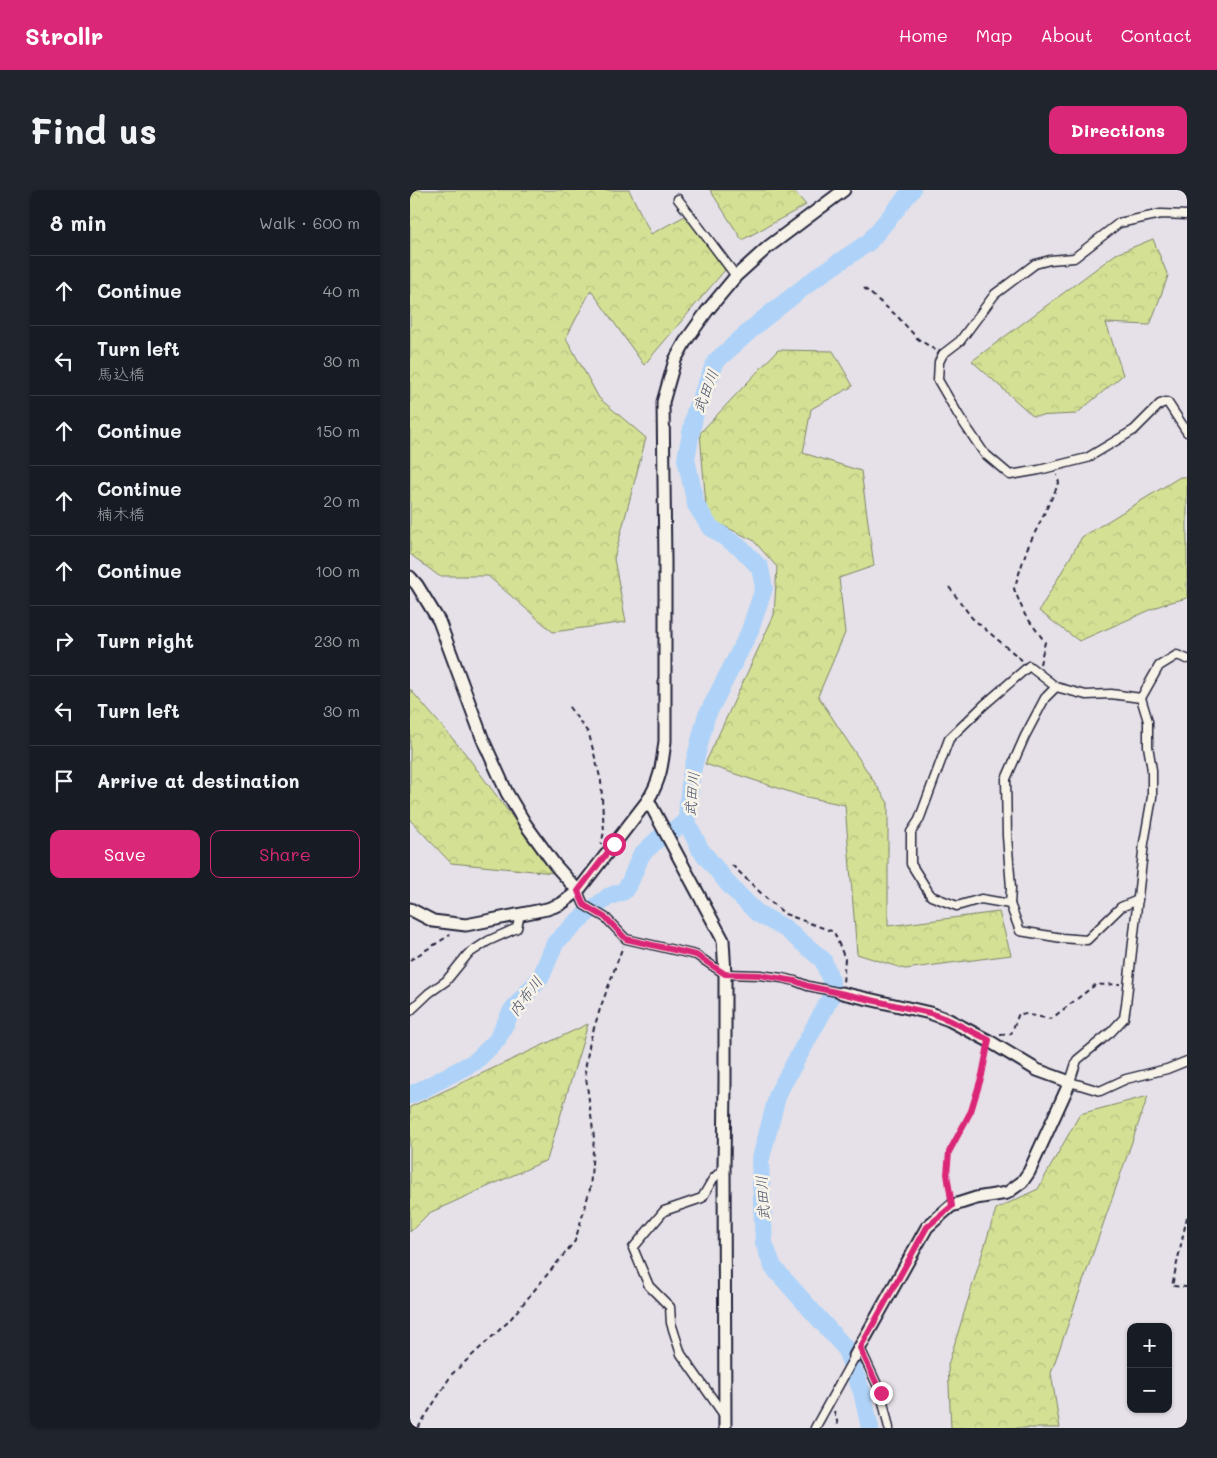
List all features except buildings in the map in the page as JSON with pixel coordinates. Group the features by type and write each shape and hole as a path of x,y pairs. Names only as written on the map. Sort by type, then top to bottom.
{"street":[{"path":"410,909 433,921 466,925 547,909 561,904 578,891 651,805 655,788 660,778 665,741 663,402 675,360 707,311 736,276 768,247 844,190"},
{"path":"678,199 736,276"},
{"path":"1187,215 1160,214 1119,223 1074,258 1050,260 1035,264 995,294 960,341 943,354 939,362 938,380 984,453 1010,475 1087,458 1134,430 1160,404 1166,402 1187,432"},
{"path":"410,577 417,585 439,622 482,740 507,793 526,825 555,865 578,891 584,905 606,918 626,939 696,955 725,974 760,975 795,981 808,986 930,1013 949,1020 989,1040 1037,1070 1100,1091 1126,1079 1167,1069 1187,1061"},
{"path":"815,1428 927,1227 952,1206 976,1198 1007,1193 1022,1182 1029,1172 1070,1082 1077,1060 1111,1032 1124,1018 1130,983 1144,843 1152,797 1148,721 1141,698 1159,666 1177,655 1187,659"},
{"path":"1010,904 981,899 957,906 931,896 911,864 911,832 919,820 949,739 984,704 1029,666 1056,688 1086,695 1111,694 1141,698"},
{"path":"1056,688 1045,698 1025,736 1006,779 1007,836 1011,888 1010,904 1020,931 1087,940 1121,907 1138,900"},
{"path":"651,805 723,940 726,1083 724,1168 725,1428"},
{"path":"410,1011 446,980 468,954 488,941 516,928 520,914"},
{"path":"724,1168 713,1179 702,1198 664,1211 633,1248 649,1286 670,1307 671,1324 681,1354 724,1415"},
{"path":"858,1352 881,1393 889,1428"}],"path":[{"path":"864,288 897,316 918,339 943,354"},
{"path":"1037,673 1045,642 1025,614 1014,589 1027,549 1059,483 1055,466"},
{"path":"949,587 972,618 1029,666"},
{"path":"569,707 589,734 601,781 604,832 599,848"},
{"path":"732,865 785,914 834,932 845,958 842,993"},
{"path":"410,960 450,935"},
{"path":"418,1428 452,1374 508,1322 575,1242 590,1189 594,1138 585,1070 592,1033 626,939"},
{"path":"952,1206 947,1174 949,1152 971,1111 991,1035 1011,1034 1019,1013 1051,1018 1095,985 1130,983"},
{"path":"1187,1217 1172,1286 1187,1287"},
{"path":"831,1399 839,1428"}],"green space":[{"path":"410,190 629,190 651,234 687,215 725,270 644,365 591,290 566,338 599,398 646,438 614,559 626,622 553,632 488,576 439,576 410,554"},
{"path":"710,190 793,190 806,205 742,240"},
{"path":"1153,239 1168,276 1150,325 1106,323 1123,375 1076,414 1033,416 972,361 1116,254"},
{"path":"778,350 833,351 853,386 811,409 803,453 861,471 874,566 839,578 845,633 818,696 888,803 888,926 999,912 1011,955 905,969 857,954 845,805 802,796 705,764 774,615 777,567 753,540 707,518 700,433"},
{"path":"1180,477 1187,477 1187,598 1164,604 1079,641 1039,611 1082,537"},
{"path":"410,689 464,752 554,873 451,863 410,820"},
{"path":"588,1024 547,1160 429,1213 410,1232 410,1107"},
{"path":"1148,1096 1051,1373 1060,1428 951,1428 948,1365 996,1209 1038,1189 1080,1114"}],"waterway":[{"name":"武田川","path":"870,1428 862,1392 845,1348 773,1267 764,1243 760,1162 778,1093 831,997 831,981 823,960 786,929 757,913 730,886 700,849 687,822 691,776 706,717 749,633 764,588 760,568 742,549 710,527 696,505 686,459 695,412 716,361 762,320 817,277 869,242 912,190"},
{"name":"内布川","path":"410,1095 476,1061 497,1040 512,1010 541,977 555,943 580,919 608,897 624,891 630,882 641,855 658,839 687,822"}],"route":[{"path":"614,844 578,891 584,905 606,918 626,939 696,955 725,974 760,975 795,981 808,986 930,1013 949,1020 989,1040 982,1075 971,1111 949,1152 947,1174 952,1206 927,1227 860,1348 881,1393"}]}
